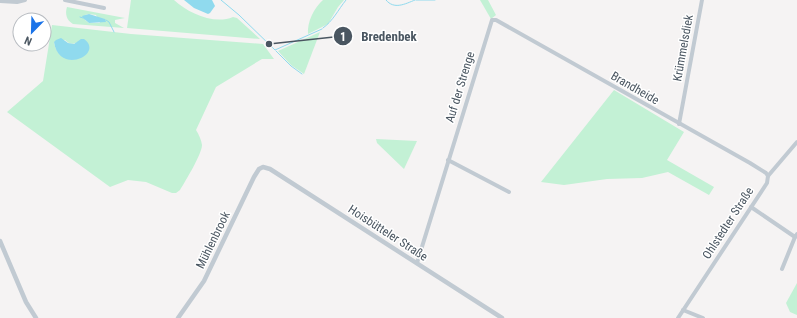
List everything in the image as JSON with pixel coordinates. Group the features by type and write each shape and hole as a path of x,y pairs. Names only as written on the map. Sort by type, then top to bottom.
{"street":[{"path":"0,0 17,2 25,0"},
{"path":"65,0 104,8"},
{"name":"Krümmelsdiek","path":"679,124 702,0"},
{"name":"Brandheide","path":"492,20 496,20 750,163 766,173 768,176"},
{"name":"Auf der Strenge","path":"416,263 492,20"},
{"name":"Ohlstedter Straße","path":"678,318 767,182 768,176 797,142"},
{"path":"448,160 509,192"},
{"name":"Hoisbütteler Straße","path":"261,168 265,167 270,169 502,318"},
{"name":"Mühlenbrook","path":"178,318 204,281 254,176 261,168"},
{"path":"751,207 796,236 782,269"},
{"path":"0,241 26,302 36,318"},
{"path":"683,310 703,318"}],"green space":[{"path":"131,0 174,0 186,9 210,19 218,20 233,17 237,18 260,39 127,28"},
{"path":"323,0 344,0 328,24 308,34 312,16"},
{"path":"480,0 488,0 496,15 491,19"},
{"path":"67,7 125,18 115,20 115,23 124,28 73,24 67,18","holes":["85,15 96,15 100,23 89,23 85,20"]},
{"path":"52,25 131,34 263,44 274,59 262,59 216,87 196,130 202,145 199,155 180,190 176,193 172,193 146,182 128,180 110,187 7,112 43,81 48,52 52,52","holes":["65,40 72,44 78,42 73,60 60,55 56,50 54,42"]},
{"path":"320,32 304,74 291,65 278,51"},
{"path":"614,90 684,132 667,160 714,187 709,195 668,172 642,178 607,179 564,185 541,182"},
{"path":"376,139 417,141 404,169 377,143"},
{"path":"797,283 797,315 790,312 786,303"}],"water":[{"path":"184,0 212,0 215,6 208,14 194,8"},
{"path":"89,14 105,19 106,22 89,23 82,16"},
{"path":"61,38 68,43 74,44 81,39 84,39 89,45 89,51 85,56 79,59 71,60 64,58 58,52 54,42"}],"waterway":[{"path":"221,0 239,15 275,50 322,29"},
{"path":"323,28 333,19 346,0"},
{"path":"386,0 392,5 400,5 415,0"},
{"path":"416,0 435,0"},
{"path":"106,20 109,22 114,32"},
{"path":"276,51 291,66 302,74"}],"place":[{"name":"Bredenbek","path":"269,44"}]}
